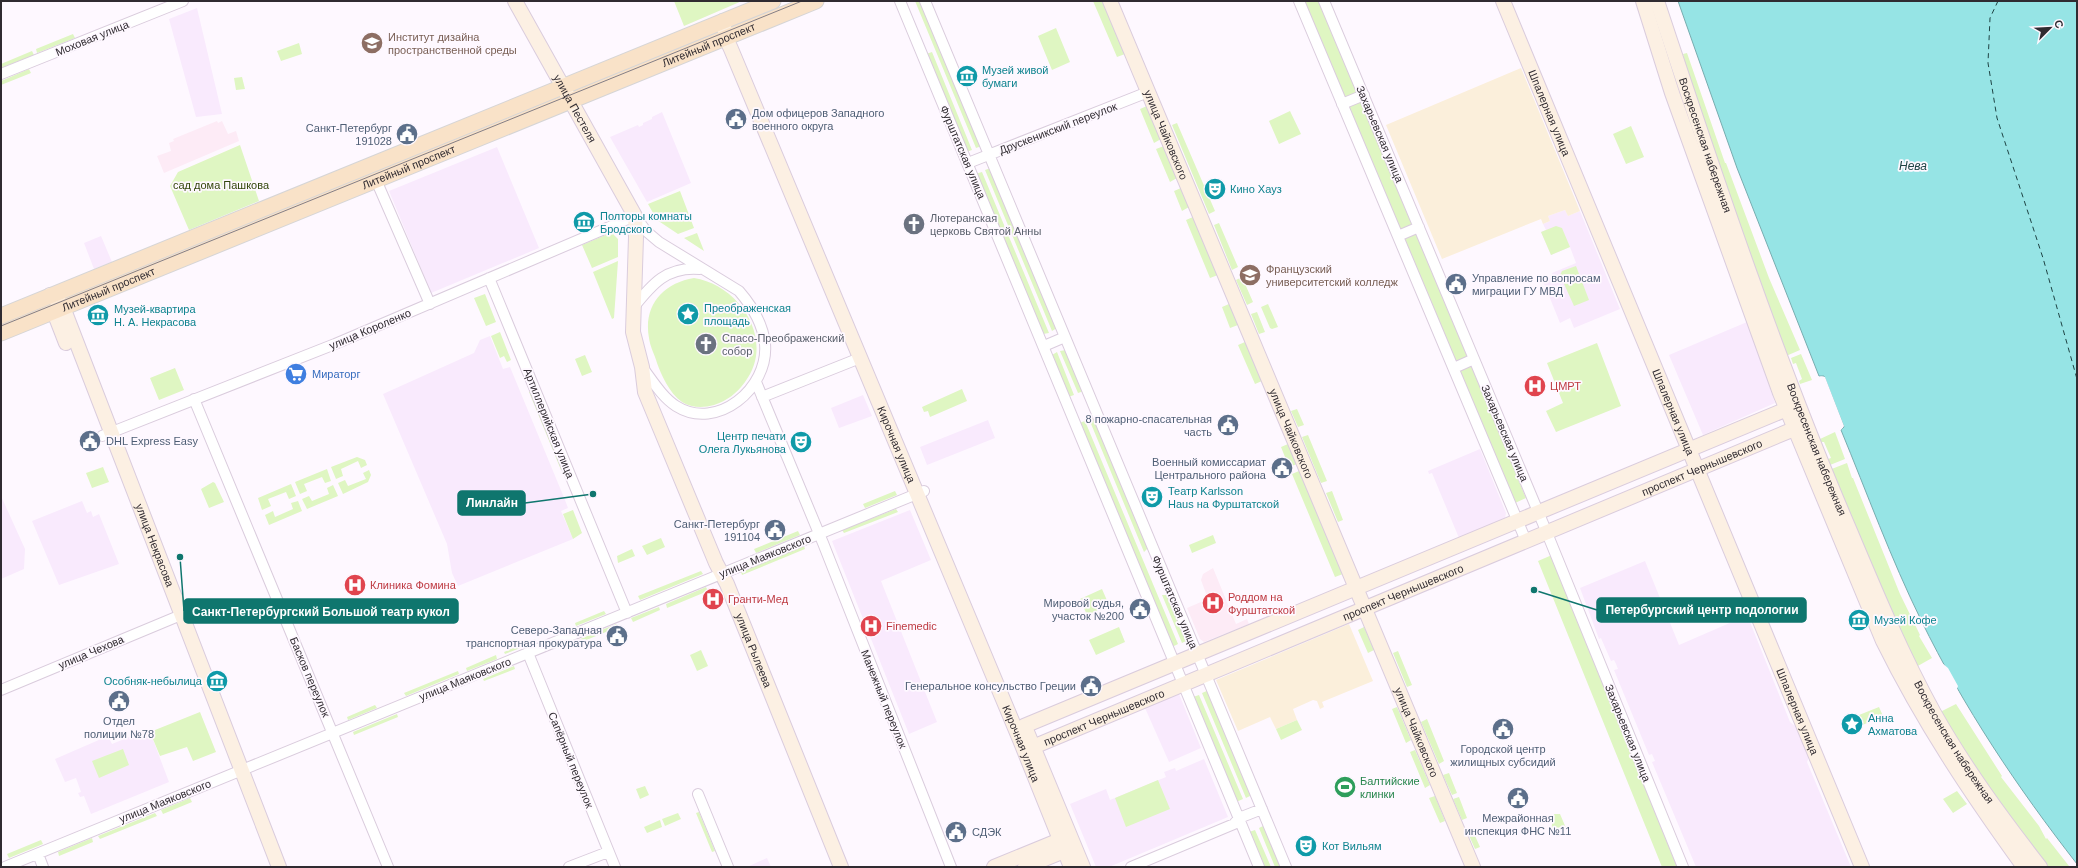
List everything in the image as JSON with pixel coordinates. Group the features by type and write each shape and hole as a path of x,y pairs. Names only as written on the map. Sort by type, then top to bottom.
{"main road":[{"name":"Литейный проспект","path":"1,316 773,1"},
{"name":"Литейный проспект","path":"1,333 816,1"}],"street":[{"name":"Моховая улица","path":"1,74 183,1"},
{"name":"улица Пестеля","path":"515,1 635,216"},
{"name":"Фурштатская улица","path":"900,1 1259,867"},
{"name":"Фурштатская улица","path":"925,1 1286,867"},
{"name":"улица Чайковского","path":"1110,1 1473,867"},
{"name":"Захарьевская улица","path":"1299,1 1526,541"},
{"name":"Захарьевская улица","path":"1324,1 1547,533 1683,867"},
{"name":"Шпалерная улица","path":"1503,1 1693,448"},
{"name":"Шпалерная улица","path":"1513,1 1862,867"},
{"name":"Воскресенская набережная","path":"1643,1 1672,93 1794,429 1874,618 1902,678 1951,763 2024,867"},
{"name":"Воскресенская набережная","path":"1657,1 1693,112 1801,415 1895,636 1935,715 1987,796 2040,867"},
{"name":"Кирочная улица","path":"723,21 860,358 921,492 1033,747 1066,844 1071,867"},
{"name":"Кирочная улица","path":"729,37 921,492 1020,740 1066,844 1083,867"},
{"name":"Друскеникский переулок","path":"968,163 1148,92"},
{"path":"1342,104 1364,95"},
{"path":"376,180 430,304"},
{"path":"635,216 652,237 702,269 725,280 739,291 748,301 759,321 766,346 765,361 756,382 738,401 728,407 702,414 689,412 677,406 656,386 642,367 634,343 633,308 636,237 635,216"},
{"name":"улица Короленко","path":"106,435 430,304 635,216"},
{"path":"1398,236 1419,227"},
{"path":"633,308 649,288 669,273 688,268 702,269"},
{"name":"Артиллерийская улица","path":"489,278 627,613"},
{"name":"улица Некрасова","path":"50,295 60,303 58,310 236,772 270,867"},
{"path":"1044,346 1065,337"},
{"path":"756,382 762,397 860,358"},
{"path":"1454,368 1474,359"},
{"name":"улица Рылеева","path":"642,367 645,392 722,574 842,867"},
{"name":"Манежный переулок","path":"762,397 951,867"},
{"name":"Басков переулок","path":"194,399 388,867"},
{"name":"проспект Чернышевского","path":"1024,726 1787,409"},
{"path":"1794,429 1801,415"},
{"name":"проспект Чернышевского","path":"1020,740 1033,747 1794,429"},
{"name":"Шпалерная улица","path":"1701,468 1872,867"},
{"name":"улица Маяковского","path":"5,867 921,492"},
{"name":"улица Чехова","path":"1,690 176,617"},
{"name":"Сапёрный переулок","path":"528,653 614,867"},
{"path":"1020,740 1024,726"},
{"name":"улица Некрасова","path":"236,772 279,867"},
{"path":"698,794 728,867"},
{"path":"1131,867 1234,824 1239,818 1262,809"},
{"path":"994,867 1066,844"},
{"path":"1025,867 1066,844"},
{"path":"569,867 608,852"},
{"path":"38,854 43,867"}],"shaded area":[{"path":"197,8 222,114 196,117 169,19"},
{"path":"1521,68 1580,211 1568,216 1565,210 1548,216 1550,221 1543,224 1541,219 1442,259 1386,125"},
{"path":"662,112 691,183 647,202 610,137 638,125 639,127 643,125 643,123 652,119 652,117"},
{"path":"217,121 218,123 222,121 228,134 236,131 239,141 164,173 157,156 171,151 169,143 174,141 173,139"},
{"path":"497,147 539,248 431,293 389,191"},
{"path":"1565,210 1568,216 1580,211 1620,309 1574,328 1570,318 1560,323 1543,281 1553,277 1552,273 1576,263 1570,247 1551,255 1541,232 1546,230 1543,224 1550,221 1548,216"},
{"path":"101,236 112,262 94,269 84,243"},
{"path":"1747,322 1775,403 1703,435 1669,355"},
{"path":"490,336 503,369 510,367 565,500 568,508 561,511 573,539 458,586 452,573 447,544 383,394 474,353 480,340"},
{"path":"863,395 872,416 839,428 831,408"},
{"path":"988,420 995,438 927,465 920,447"},
{"path":"1480,449 1506,513 1505,518 1459,538 1432,473 1429,474 1428,471"},
{"path":"1,496 25,549 24,569 1,579"},
{"path":"82,501 87,513 91,511 93,517 99,514 119,564 59,585 32,521"},
{"path":"910,510 931,560 881,581 937,722 909,734 832,541"},
{"path":"1645,561 1679,645 1732,622 1728,614 1744,607 1790,722 1795,726 1809,757 1807,762 1851,867 1696,867 1652,762 1655,761 1652,754 1649,755 1614,670 1618,669 1616,664 1614,660 1611,661 1601,638 1599,639 1580,588"},
{"name":"Роддом на Фурштатской","path":"1213,568 1236,624 1247,619 1249,624 1204,642 1200,639 1187,608 1208,599 1201,580 1203,574"},
{"path":"1349,624 1373,681 1322,702 1324,707 1320,709 1317,701 1313,700 1293,709 1297,720 1276,729 1270,717 1238,731 1216,680"},
{"path":"1179,694 1201,748 1169,762 1145,708"},
{"path":"149,729 169,782 91,814 84,796 80,797 78,793 81,792 76,778 65,782 55,759 108,736 112,744"},
{"path":"1204,759 1228,817 1109,867 1096,867 1070,804 1106,789 1110,800 1166,777 1164,772 1175,768 1176,771"},
{"path":"767,858 771,867 747,867 758,862"}],"green space":[{"path":"674,1 742,1 684,26"},
{"path":"915,1 922,1 982,146 976,148"},
{"path":"1093,1 1102,1 1125,54 1117,57"},
{"path":"1303,1 1320,1 1526,498 1515,503"},
{"path":"1056,28 1070,62 1052,70 1038,36"},
{"path":"73,34 75,38 37,53 36,49"},
{"path":"299,43 302,54 281,61 277,51"},
{"path":"32,51 34,55 1,68 1,64"},
{"path":"932,52 972,150 966,152 926,54"},
{"path":"1687,53 1725,163 1769,278 1800,350 1786,356 1693,96 1683,54"},
{"path":"29,69 31,73 1,85 1,81"},
{"path":"242,77 245,89 236,90 234,78"},
{"path":"1147,106 1161,139 1154,143 1140,109"},
{"path":"1290,111 1301,134 1279,144 1269,121"},
{"path":"1177,123 1215,211 1209,214 1172,125"},
{"path":"1631,126 1644,157 1626,164 1613,134"},
{"name":"сад дома Пашкова","path":"240,145 259,201 189,230 170,186 178,172"},
{"path":"1164,146 1177,178 1170,182 1156,149"},
{"path":"991,168 1057,328 1052,331 985,170"},
{"path":"982,172 1049,333 1043,334 975,174"},
{"path":"1181,188 1189,207 1182,211 1174,191"},
{"path":"680,191 694,228 678,234 657,220 648,204"},
{"path":"1193,217 1218,275 1210,278 1186,220"},
{"path":"1219,223 1238,267 1232,270 1214,225"},
{"path":"1556,226 1562,228 1570,247 1551,255 1541,232"},
{"path":"697,233 704,251 684,238"},
{"path":"608,234 613,234 618,239 618,257 592,268 582,245"},
{"path":"618,261 614,318 612,319 593,272"},
{"path":"1576,266 1589,300 1574,306 1560,275 1562,271"},
{"path":"1242,277 1253,302 1247,305 1236,280"},
{"path":"694,278 711,283 726,291 739,303 748,317 755,333 757,349 754,366 742,386 727,399 706,407 686,404 673,394 661,372 651,348 649,338 649,316 652,306 658,298 673,285"},
{"path":"485,294 496,322 486,326 474,298"},
{"path":"1229,304 1238,325 1230,328 1222,307"},
{"path":"1268,304 1278,327 1272,329 1270,328 1261,307"},
{"path":"1257,312 1265,332 1259,334 1251,314"},
{"path":"500,332 511,360 507,362 504,356 500,358 491,336"},
{"path":"1245,342 1262,381 1255,384 1238,345"},
{"path":"1597,343 1621,406 1556,432 1546,411 1563,403 1547,363"},
{"path":"1066,350 1084,391 1078,393 1060,351"},
{"path":"1057,352 1074,395 1068,397 1052,355"},
{"path":"1801,354 1812,380 1800,384 1799,381 1802,379 1796,363 1793,364 1791,358"},
{"path":"585,355 592,372 582,376 575,359"},
{"path":"175,368 184,390 159,400 150,378"},
{"path":"962,389 967,401 930,417 928,411 924,412 922,407"},
{"path":"531,391 563,469 561,470 529,392"},
{"path":"1297,409 1304,425 1298,427 1291,411"},
{"path":"1095,417 1149,547 1144,552 1089,419"},
{"path":"1085,421 1178,644 1172,647 1079,423"},
{"path":"1835,432 1845,459 1830,465 1828,459 1831,458 1824,442 1821,442 1820,439"},
{"path":"1308,435 1327,481 1321,483 1302,437"},
{"path":"1288,444 1297,464 1289,467 1281,447"},
{"path":"357,457 365,460 367,465 361,468 358,461 341,469 343,476 336,479 331,467"},
{"path":"1847,463 1900,594 1920,635 1919,636 1932,658 1916,667 1829,470"},
{"path":"103,467 109,482 92,488 86,473"},
{"path":"327,469 331,481 325,483 322,477 304,484 307,491 300,494 295,482"},
{"path":"369,470 371,475 368,482 343,494 338,483 345,480 348,486 366,479 363,473"},
{"path":"1299,471 1343,574 1335,577 1292,474"},
{"path":"213,482 215,483 224,502 209,508 201,489"},
{"path":"291,484 296,496 289,499 286,492 268,499 271,506 262,510 258,498"},
{"path":"333,485 338,496 307,509 302,499 309,496 312,501 329,494 327,488"},
{"path":"895,491 897,495 865,508 863,504"},
{"path":"1332,491 1343,520 1338,522 1326,493"},
{"path":"298,501 302,511 269,525 265,515 273,511 275,517 293,509 291,503"},
{"path":"896,509 898,512 844,533 842,530"},
{"path":"573,510 582,533 573,539 563,514"},
{"path":"798,531 800,535 756,553 754,549"},
{"path":"1213,535 1216,543 1192,553 1189,545"},
{"path":"661,538 665,547 647,555 642,546"},
{"path":"804,546 805,549 742,575 741,572"},
{"path":"632,549 635,556 618,563 617,556"},
{"path":"1552,555 1677,867 1662,867 1538,561"},
{"path":"701,571 703,574 640,600 638,596"},
{"path":"706,587 708,591 667,608 666,604"},
{"path":"1102,589 1109,605 1087,615 1080,599"},
{"path":"1162,595 1169,595 1188,640 1182,643"},
{"path":"659,607 660,610 633,622 631,618"},
{"path":"604,611 606,614 576,626 575,623"},
{"path":"616,624 618,627 579,643 578,640"},
{"path":"1119,627 1125,642 1096,655 1089,640"},
{"path":"1364,627 1374,650 1368,653 1358,630"},
{"path":"535,639 536,642 505,654 504,652"},
{"path":"701,650 708,666 697,671 690,655"},
{"path":"1398,651 1412,685 1407,687 1393,653"},
{"path":"496,655 497,659 467,671 466,668"},
{"path":"514,666 515,669 484,681 483,679"},
{"path":"458,671 459,674 406,696 404,693"},
{"path":"1209,690 1252,795 1246,798 1202,693"},
{"path":"1199,695 1243,799 1236,802 1193,697"},
{"path":"1956,704 2002,776 2001,777 2039,826 2046,839 2047,838 2069,866 2068,867 2047,867 1992,794 1940,712"},
{"path":"375,705 377,708 348,720 347,717"},
{"path":"1397,707 1411,740 1406,743 1392,709"},
{"path":"1879,707 1883,716 1849,731 1844,721"},
{"path":"200,712 216,752 193,761 187,747 160,756 150,732"},
{"path":"397,714 398,717 354,735 353,732"},
{"path":"1427,719 1444,761 1439,764 1421,722"},
{"path":"1297,720 1302,730 1281,740 1276,729"},
{"path":"123,749 129,765 99,778 92,761"},
{"path":"1415,750 1430,785 1425,788 1410,752"},
{"path":"1449,773 1457,793 1452,795 1443,775"},
{"path":"1158,780 1170,809 1126,827 1115,798"},
{"path":"645,786 649,795 640,799 636,789"},
{"path":"1957,791 1967,804 1953,813 1943,799"},
{"path":"1435,796 1445,821 1440,823 1429,798"},
{"path":"1459,797 1467,818 1462,820 1453,799"},
{"path":"190,798 192,802 163,814 161,810"},
{"path":"699,812 715,851 712,852 696,813"},
{"path":"155,813 157,816 100,839 98,836"},
{"path":"678,813 681,819 665,826 662,819"},
{"path":"1554,814 1560,814 1566,828 1550,835"},
{"path":"660,820 662,827 647,833 644,827"},
{"path":"1265,825 1282,867 1275,867 1259,828"},
{"path":"1472,829 1480,847 1475,849 1467,831"},
{"path":"1255,830 1271,867 1263,867 1249,832"},
{"path":"92,838 93,842 59,856 58,852"},
{"path":"41,840 43,844 9,858 7,854"}],"water":[{"name":"Нева","path":"1678,1 2077,1 2077,864 2033,806 1973,716 1938,653 1910,597 1889,550 1841,430 1844,427 1824,376 1819,376 1737,168"}],"pier":[{"path":"1819,376 1825,377 1844,426 1841,430 1842,426 1823,378"},
{"path":"1942,663 1948,668 1958,686 1957,689 1959,693 1957,694 1941,664"}],"ferry route":[{"path":"1998,1 1990,18 1988,63 1997,118 2043,258 2077,379"}],"tram line":[{"path":"1,326 802,1"}],"place":[{"name":"Институт дизайна пространственной среды","path":"372,43"},
{"name":"Музей живой бумаги","path":"967,76"},
{"name":"Дом офицеров Западного военного округа","path":"736,119"},
{"name":"Санкт-Петербург 191028","path":"407,134"},
{"name":"Кино Хауз","path":"1215,189"},
{"name":"Полторы комнаты Бродского","path":"584,222"},
{"name":"Лютеранская церковь Святой Анны","path":"914,224"},
{"name":"Французский университетский колледж","path":"1250,275"},
{"name":"Управление по вопросам миграции ГУ МВД","path":"1456,284"},
{"name":"Преображенская площадь","path":"688,314"},
{"name":"Музей-квартира Н. А. Некрасова","path":"98,315"},
{"name":"Спасо-Преображенский собор","path":"706,344"},
{"name":"Мираторг","path":"296,374"},
{"name":"ЦМРТ","path":"1535,386"},
{"name":"8 пожарно-спасательная часть","path":"1228,425"},
{"name":"DHL Express Easy","path":"90,441"},
{"name":"Центр печати Олега Лукьянова","path":"801,442"},
{"name":"Военный комиссариат Центрального района","path":"1282,468"},
{"name":"Линлайн","path":"593,494"},
{"name":"Театр Karlsson Haus на Фурштатской","path":"1152,497"},
{"name":"Санкт-Петербург 191104","path":"775,530"},
{"name":"Санкт-Петербургский Большой театр кукол","path":"180,557"},
{"name":"Клиника Фомина","path":"355,585"},
{"name":"Петербургский центр подологии","path":"1534,590"},
{"name":"Гранти-Мед","path":"713,599"},
{"name":"Роддом на Фурштатской","path":"1213,603"},
{"name":"Мировой судья, участок №200","path":"1140,609"},
{"name":"Музей Кофе","path":"1859,620"},
{"name":"Finemedic","path":"871,626"},
{"name":"Северо-Западная транспортная прокуратура","path":"617,636"},
{"name":"Особняк-небылица","path":"217,681"},
{"name":"Генеральное консульство Греции","path":"1091,686"},
{"name":"Отдел полиции №78","path":"119,701"},
{"name":"Анна Ахматова","path":"1852,724"},
{"name":"Городской центр жилищных субсидий","path":"1503,729"},
{"name":"Балтийские клинки","path":"1345,787"},
{"name":"Межрайонная инспекция ФНС №11","path":"1518,798"},
{"name":"СДЭК","path":"956,832"},
{"name":"Кот Вильям","path":"1306,846"}]}
